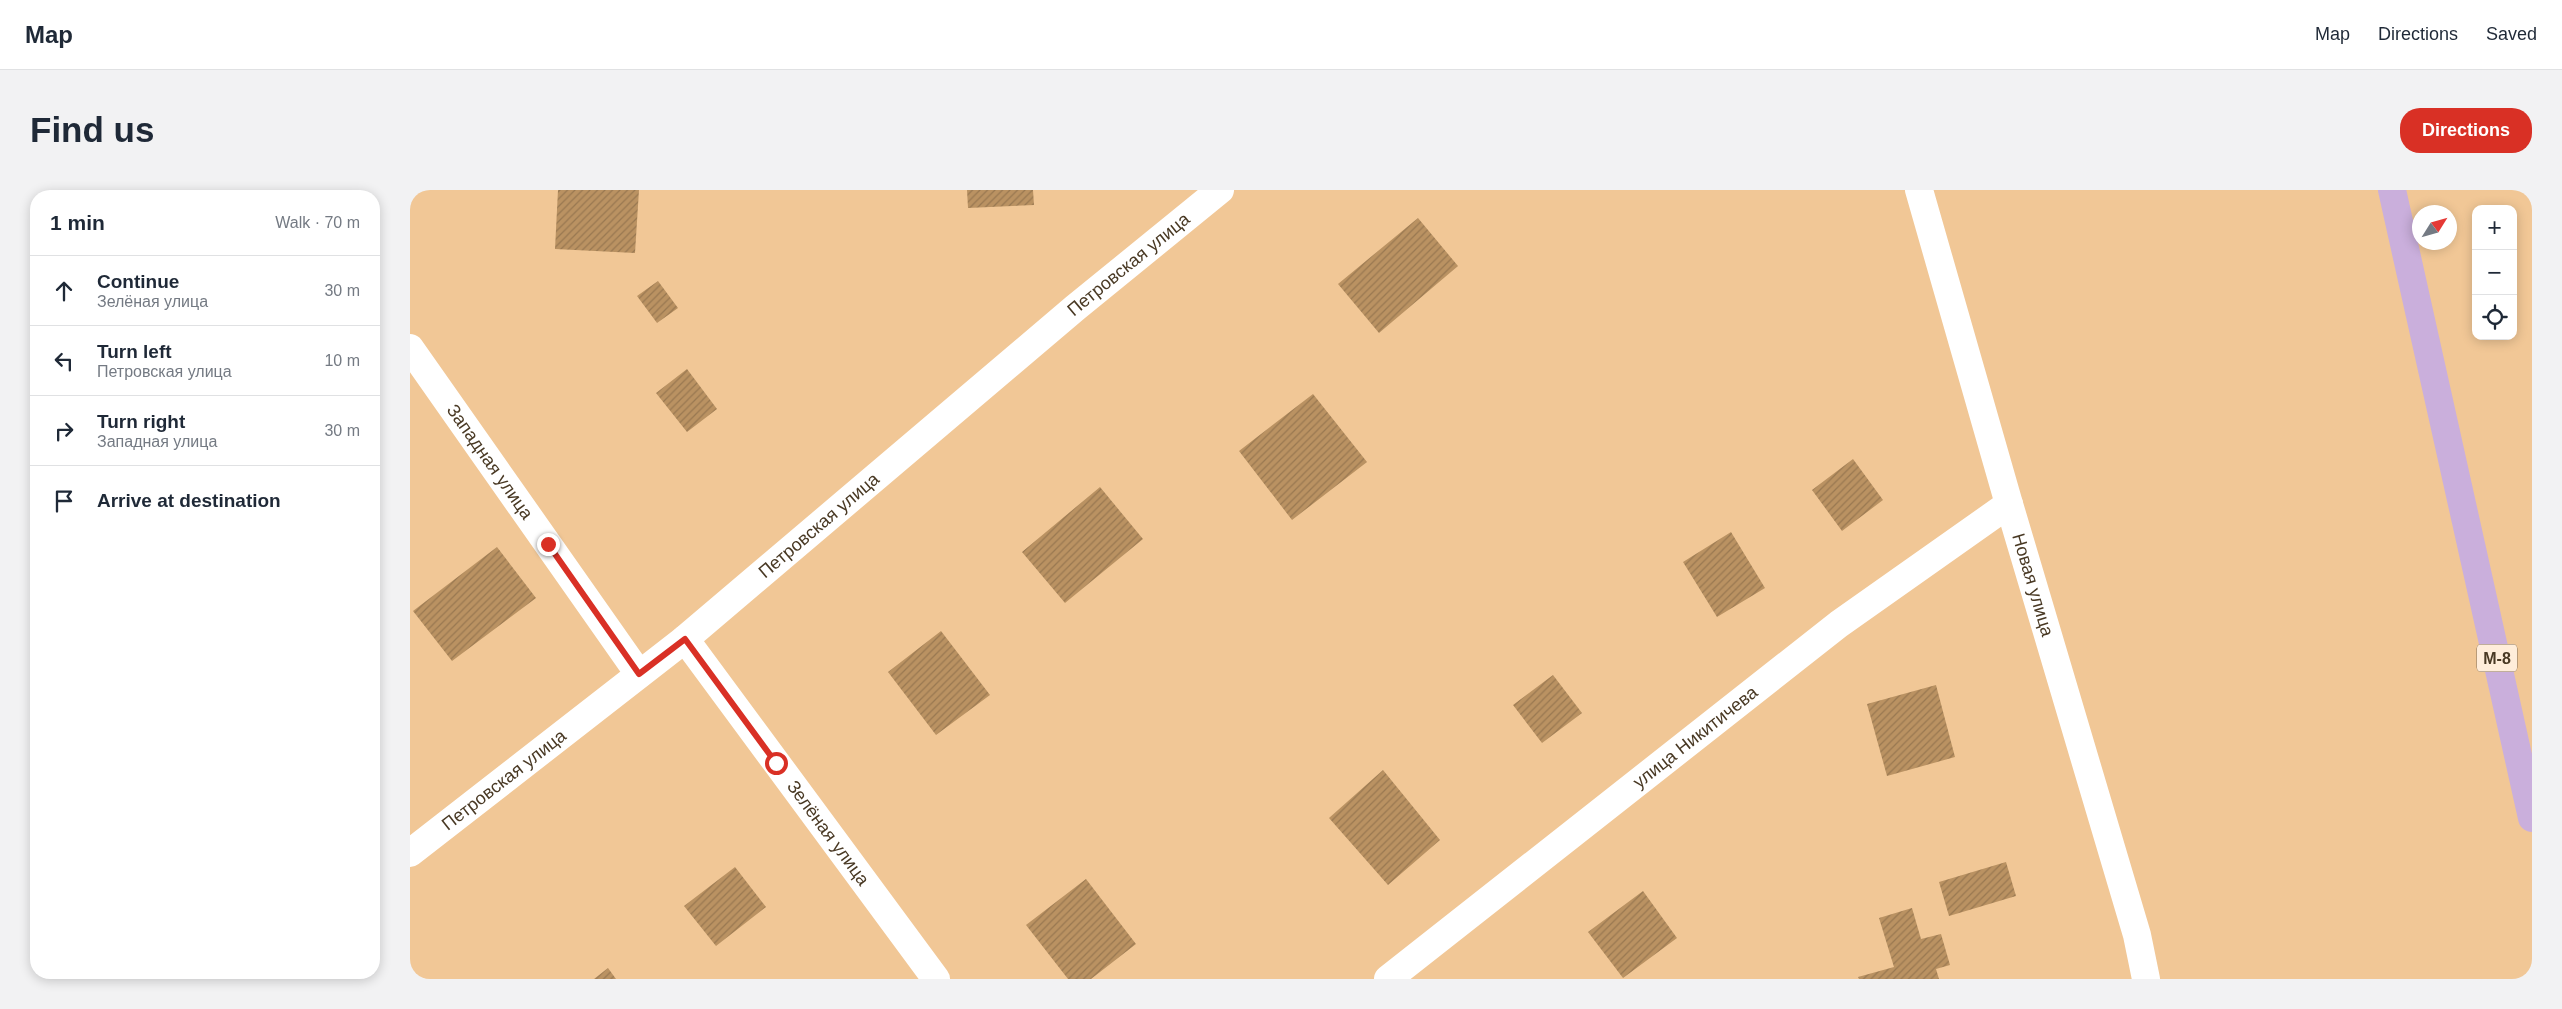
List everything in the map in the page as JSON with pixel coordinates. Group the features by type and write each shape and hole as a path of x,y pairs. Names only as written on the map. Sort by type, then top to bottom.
{"main road":[{"name":"М-8","path":"2393,192 2532,818"}],"street":[{"name":"Петровская улица","path":"410,853 685,639 1075,308 1220,190"},
{"name":"Новая улица","path":"1920,190 2009,504 2137,935 2146,979"},
{"name":"Западная улица","path":"410,348 639,674"},
{"name":"улица Никитичева","path":"1388,979 1839,624 2009,504"},
{"name":"Зелёная улица","path":"685,639 936,979"}],"building":[{"path":"558,190 639,190 635,253 555,249"},
{"path":"967,190 1033,190 1034,205 968,208"},
{"path":"1418,218 1458,266 1379,333 1338,284"},
{"path":"658,281 678,308 657,323 637,296"},
{"path":"687,369 717,409 687,432 656,393"},
{"path":"1313,394 1367,462 1292,520 1239,451"},
{"path":"1853,459 1883,500 1842,531 1812,490"},
{"path":"1100,487 1143,539 1065,603 1022,552"},
{"path":"1731,532 1765,588 1717,617 1683,562"},
{"path":"497,547 536,598 452,661 413,611"},
{"path":"941,631 990,695 936,735 888,672"},
{"path":"1553,675 1582,713 1542,743 1513,705"},
{"path":"1936,685 1955,757 1887,776 1867,704"},
{"path":"1383,770 1440,840 1388,885 1329,818"},
{"path":"2006,862 2016,896 1949,916 1939,882"},
{"path":"735,867 766,907 716,946 684,906"},
{"path":"1086,879 1136,944 1091,979 1068,979 1026,925"},
{"path":"1643,891 1677,938 1623,978 1588,932"},
{"path":"1912,908 1921,939 1941,934 1950,965 1936,969 1939,979 1859,979 1858,977 1894,967 1879,918"},
{"path":"608,968 616,979 594,979"}],"route":[{"path":"548,544 639,674 685,639 776,763"}]}
